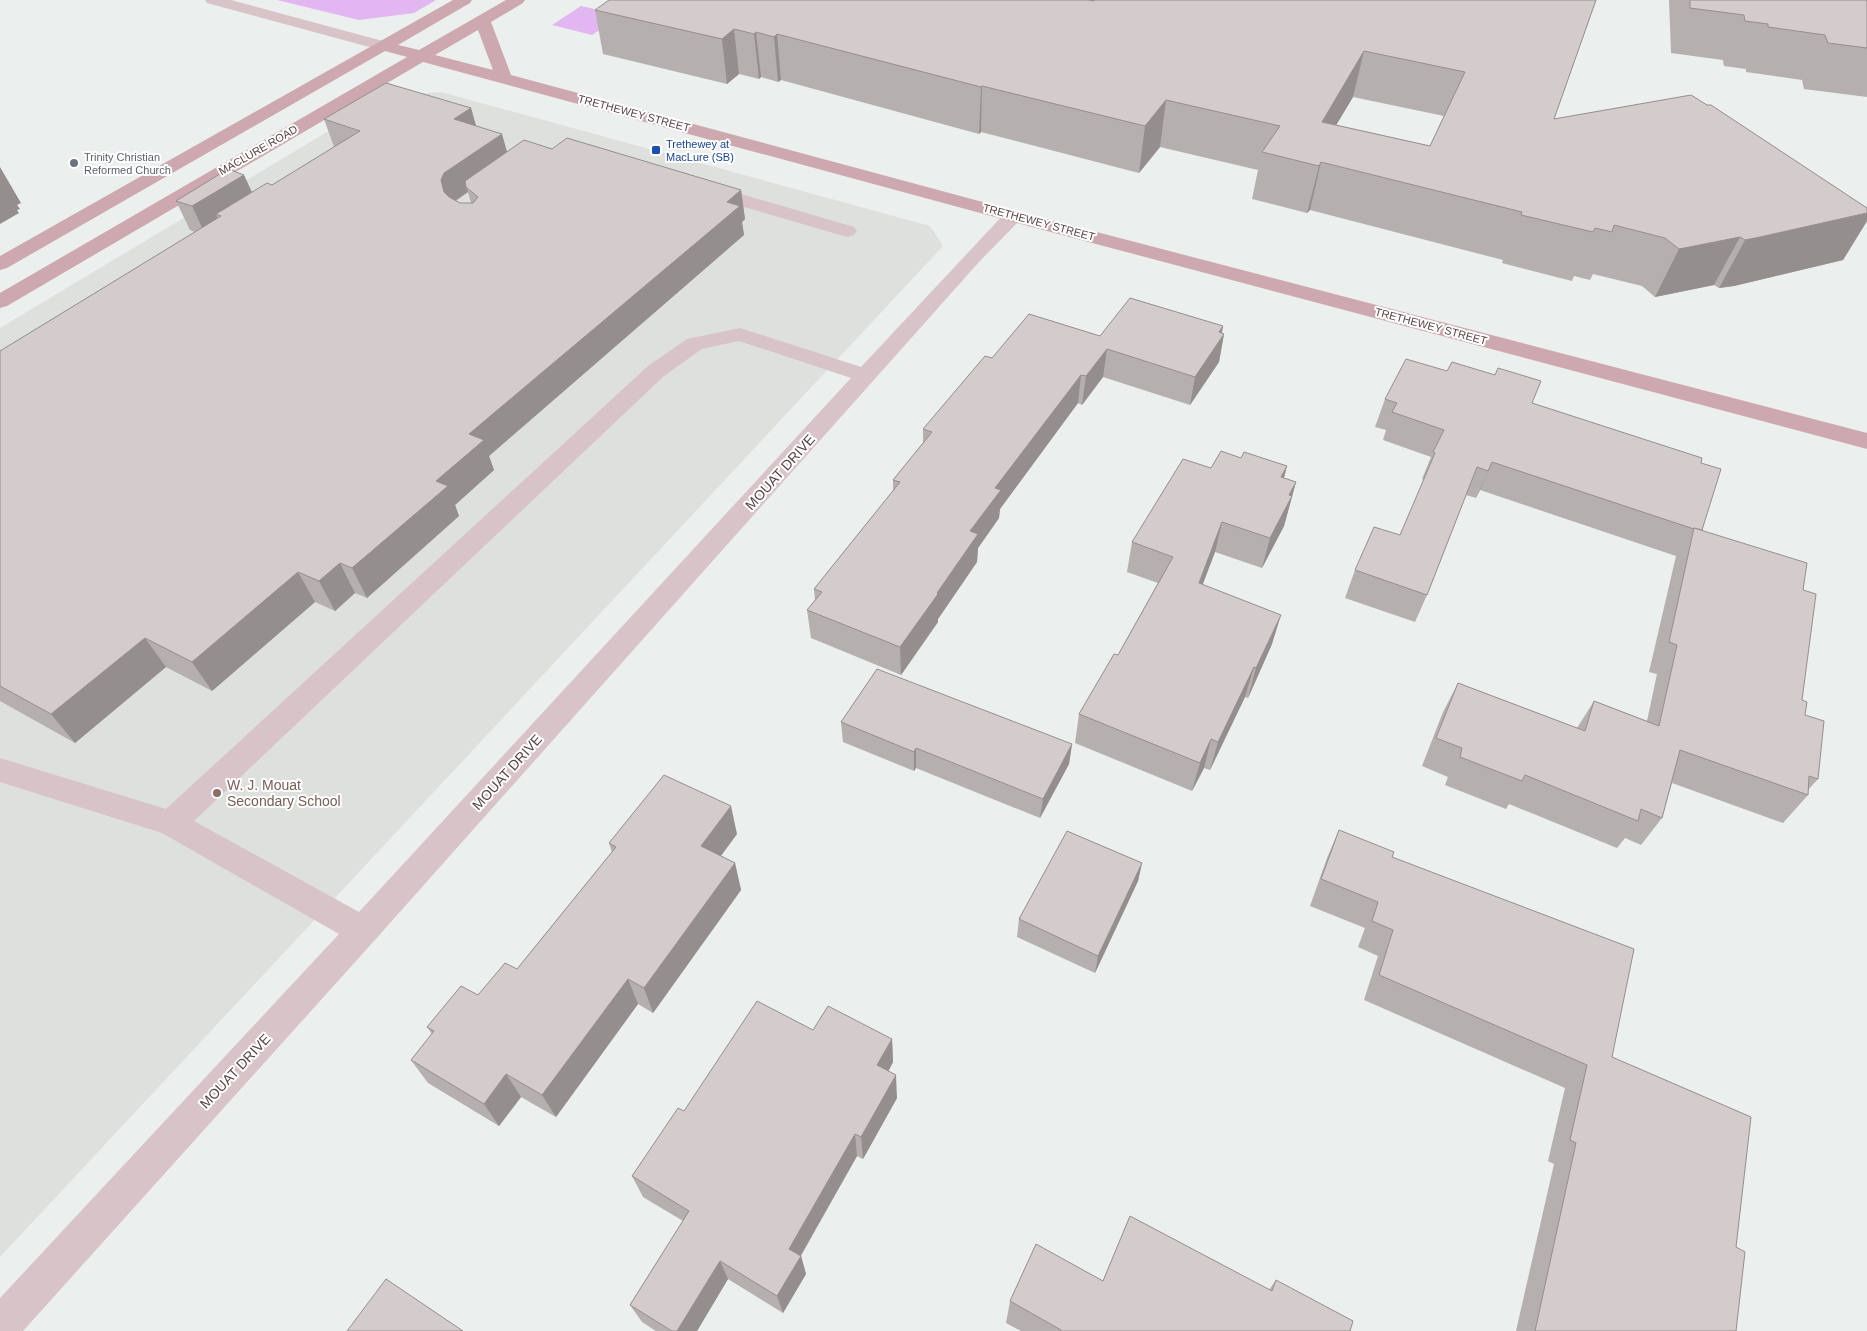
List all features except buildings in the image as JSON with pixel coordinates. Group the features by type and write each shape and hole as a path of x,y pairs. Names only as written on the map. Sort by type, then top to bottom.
{"main road":[{"path":"0,264 464,0"},
{"name":"MACLURE ROAD","path":"0,302 517,0"},
{"path":"482,20 504,78"},
{"name":"TRETHEWEY STREET","path":"384,46 1013,216 1867,441"}],"street":[{"name":"TRETHEWEY STREET","path":"213,0 384,46"},
{"path":"694,186 847,231"},
{"name":"MOUAT DRIVE","path":"0,1327 363,931 972,258 1013,216"},
{"path":"171,823 656,371 694,344 740,334 866,376"},
{"path":"0,770 171,823 363,931"}],"shaded area":[{"path":"277,0 436,0 414,13 359,20"},
{"path":"581,6 621,15 592,35 552,25"},
{"name":"W. J. Mouat Secondary School","path":"441,92 930,226 943,246 0,1257 0,328 387,96"}],"place":[{"name":"Trethewey at MacLure (SB)","path":"656,150"},
{"name":"Trinity Christian Reformed Church","path":"74,163"},
{"name":"W. J. Mouat Secondary School","path":"217,793"}]}
